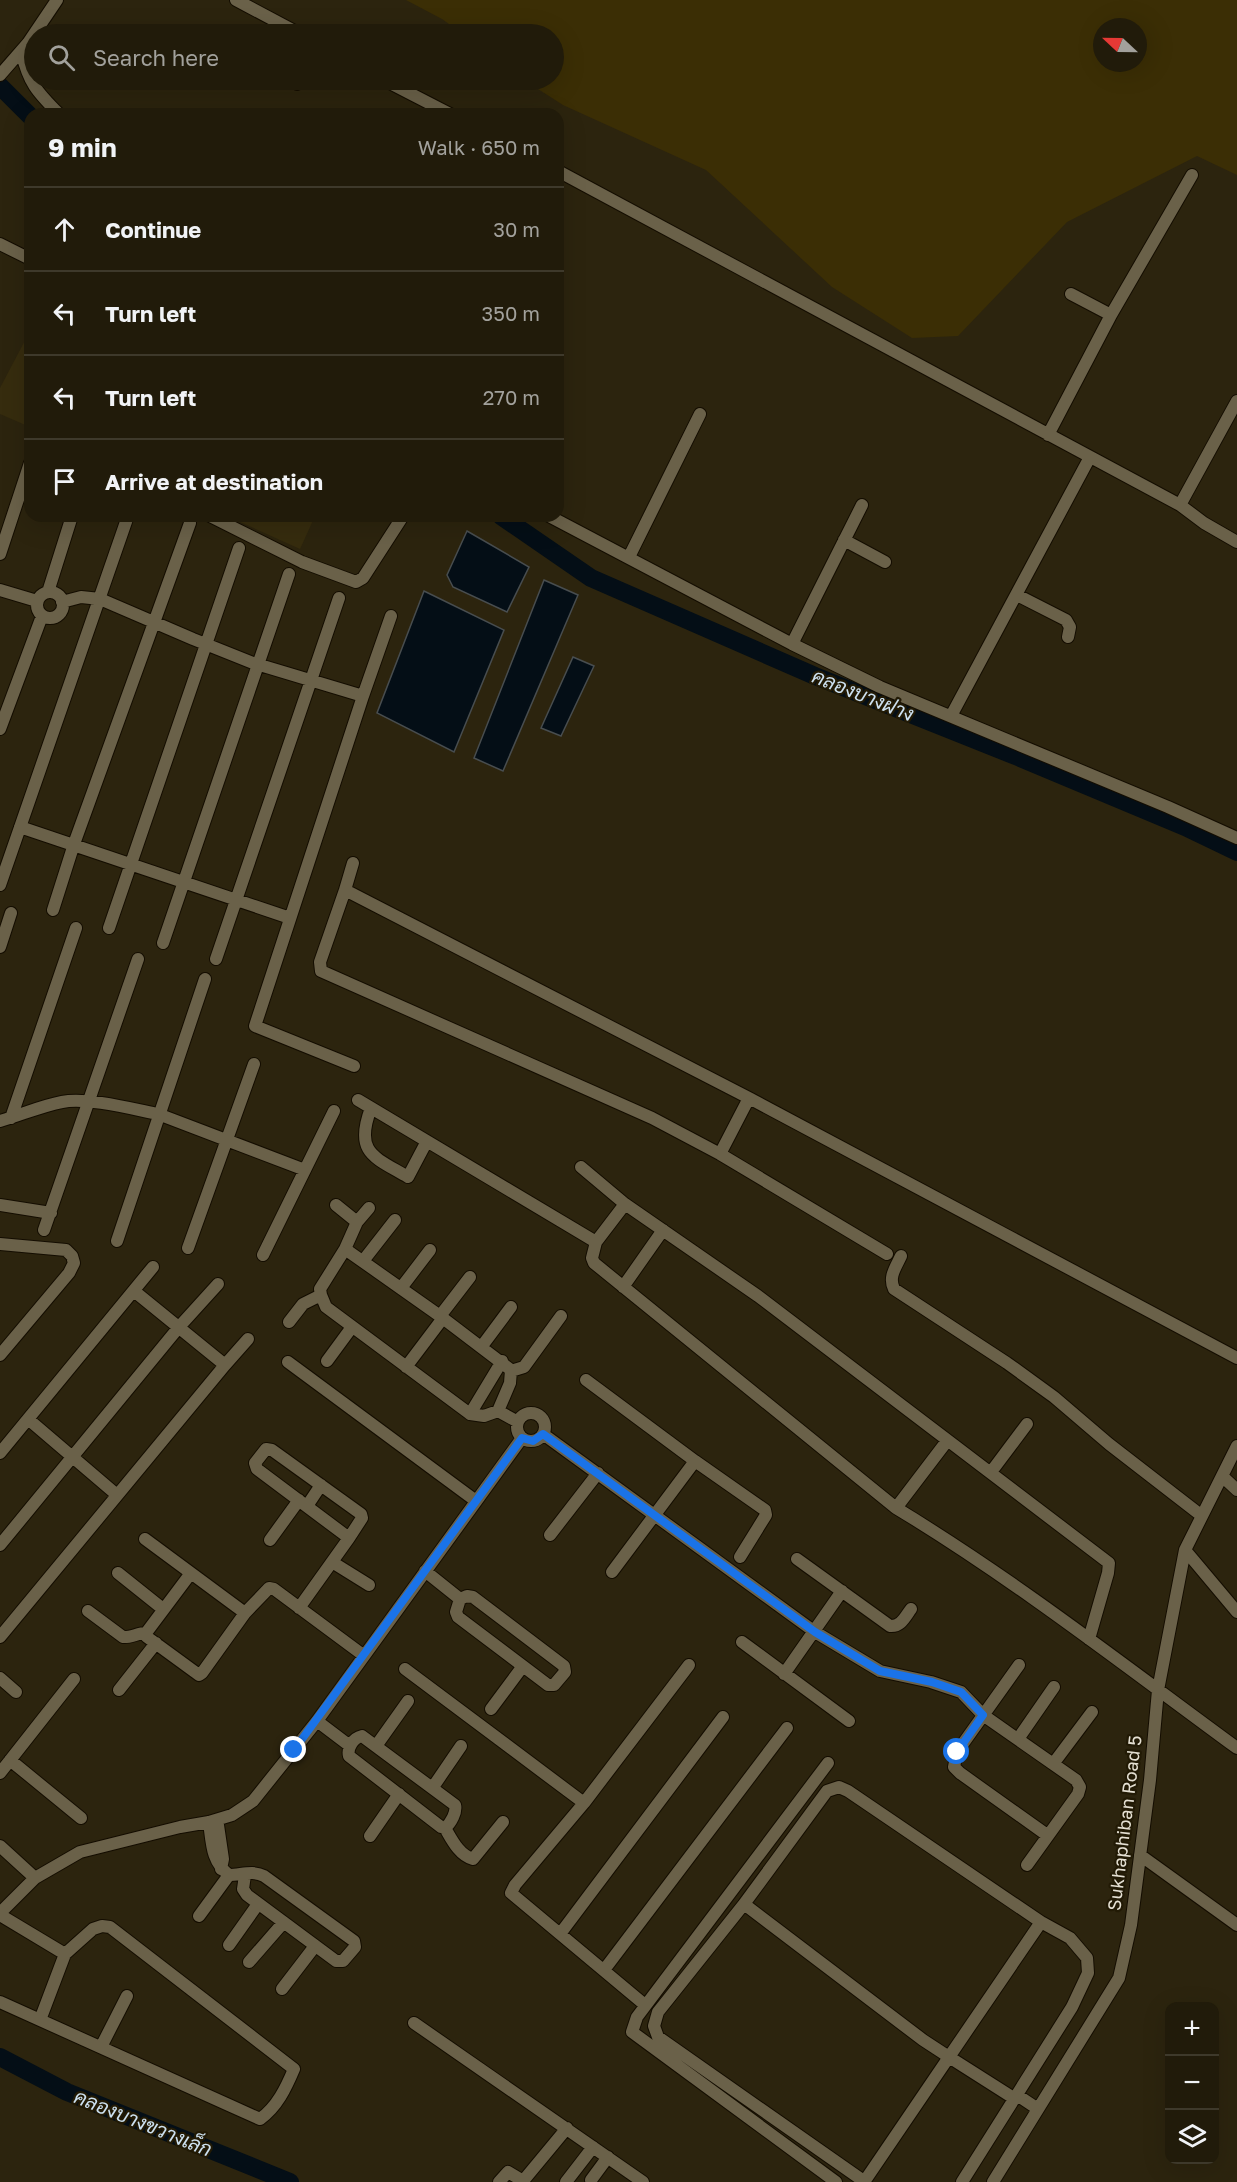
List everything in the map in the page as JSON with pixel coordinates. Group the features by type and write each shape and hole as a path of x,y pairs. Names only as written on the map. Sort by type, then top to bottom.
{"street":[{"path":"40,24 57,0"},
{"path":"236,0 281,24"},
{"path":"2,72 24,47"},
{"path":"21,51 24,62"},
{"path":"37,90 54,108"},
{"path":"403,90 438,108"},
{"path":"564,174 1180,506 1237,542"},
{"path":"1048,435 1111,315 1192,175"},
{"path":"0,244 24,256"},
{"path":"1071,294 1111,315"},
{"path":"1180,506 1237,401"},
{"path":"629,557 700,414"},
{"path":"951,716 1090,457"},
{"path":"0,554 24,481"},
{"path":"792,644 862,505"},
{"path":"48,592 59,596 63,607 59,615 51,618 42,616 37,609 37,601 48,592 70,522"},
{"path":"0,885 126,522"},
{"path":"222,522 302,562 356,582 363,578 399,522"},
{"path":"561,522 792,644 880,687 1237,838"},
{"path":"53,910 74,844 190,523"},
{"path":"844,540 885,562"},
{"path":"109,928 238,548"},
{"path":"163,943 289,574"},
{"path":"0,590 37,601"},
{"path":"1017,595 1066,620 1070,627 1068,637"},
{"path":"62,602 81,597 100,599 258,664 363,696"},
{"path":"216,959 339,598"},
{"path":"0,729 42,616"},
{"path":"354,1066 255,1026 391,616"},
{"path":"20,827 291,918"},
{"path":"353,863 320,962 321,970 663,1123 720,1154 887,1254"},
{"path":"345,890 749,1098 1237,1358"},
{"path":"0,947 11,913"},
{"path":"5,1120 76,928"},
{"path":"44,1230 138,960"},
{"path":"117,1242 205,979"},
{"path":"188,1248 254,1064"},
{"path":"720,1154 749,1098"},
{"path":"358,1100 596,1242"},
{"path":"5,1120 63,1102 90,1102 158,1114 305,1170"},
{"path":"371,1108 365,1136 367,1148 372,1156 408,1177 427,1141"},
{"path":"263,1255 334,1111"},
{"path":"581,1167 624,1204 758,1296 1109,1563 1089,1638"},
{"path":"624,1204 596,1242 592,1258 594,1263 896,1508 946,1538 1089,1638 1237,1748"},
{"path":"0,1205 51,1213"},
{"path":"336,1205 357,1222"},
{"path":"369,1208 357,1222 345,1249 323,1282 321,1295 326,1307 470,1414 484,1416 498,1411 510,1383 506,1366"},
{"path":"363,1262 395,1220"},
{"path":"623,1287 663,1230"},
{"path":"0,1256 5,1244 66,1250 72,1256 74,1263 69,1273 0,1355"},
{"path":"345,1249 482,1346 506,1366 524,1367 561,1316"},
{"path":"401,1288 429,1250"},
{"path":"901,1256 891,1276 894,1289 1007,1363 1054,1397 1109,1444 1202,1516"},
{"path":"0,1453 153,1267"},
{"path":"406,1367 470,1276"},
{"path":"0,1545 179,1327 218,1284"},
{"path":"134,1291 225,1365"},
{"path":"289,1322 303,1304 321,1295"},
{"path":"482,1346 512,1307"},
{"path":"327,1361 352,1327"},
{"path":"0,1637 248,1339"},
{"path":"288,1362 476,1502"},
{"path":"470,1414 506,1366"},
{"path":"586,1380 766,1511 766,1515 740,1557"},
{"path":"498,1411 518,1422"},
{"path":"526,1414 536,1415 542,1420 543,1434 533,1441 522,1438 517,1429 518,1422 526,1414"},
{"path":"28,1419 117,1495"},
{"path":"991,1472 1027,1424"},
{"path":"543,1434 815,1632 880,1671 932,1682 961,1692 983,1715 1076,1780 1080,1787 1078,1794 1027,1865"},
{"path":"65,1954 0,1914 35,1878 80,1852 213,1821 232,1815 253,1801 319,1718 522,1438"},
{"path":"896,1508 947,1441"},
{"name":"Sukhaphiban Road 5","path":"993,2182 1119,1978 1131,1925 1158,1690 1185,1550 1237,1446"},
{"path":"299,1608 349,1538 363,1516 272,1450 266,1449 255,1463 255,1467 349,1538"},
{"path":"612,1572 695,1461"},
{"path":"550,1535 598,1473"},
{"path":"1222,1476 1237,1490"},
{"path":"270,1540 321,1485"},
{"path":"145,1539 245,1613"},
{"path":"1185,1550 1237,1612"},
{"path":"796,1559 890,1626 901,1623 911,1609"},
{"path":"332,1562 369,1585"},
{"path":"425,1571 460,1599"},
{"path":"118,1573 163,1608"},
{"path":"146,1633 191,1573"},
{"path":"146,1633 147,1637 195,1673 202,1673 245,1613 269,1588 274,1589 363,1655"},
{"path":"784,1674 842,1591"},
{"path":"467,1596 473,1597 566,1669 551,1686 523,1666 458,1617 456,1612 460,1599 467,1596"},
{"path":"88,1611 123,1637 146,1633"},
{"path":"742,1642 849,1721"},
{"path":"119,1690 156,1643"},
{"path":"645,2005 511,1893 515,1885 584,1803 689,1665"},
{"path":"1019,1665 957,1752 954,1767 1047,1835"},
{"path":"491,1709 523,1666"},
{"path":"405,1669 584,1803"},
{"path":"0,1678 16,1692"},
{"path":"0,1773 74,1679"},
{"path":"1018,1739 1054,1687"},
{"path":"376,1746 408,1701"},
{"path":"1053,1764 1092,1712"},
{"path":"560,1934 723,1717"},
{"path":"319,1718 353,1743"},
{"path":"604,1970 787,1728"},
{"path":"445,1828 456,1807 433,1787 362,1736 353,1743 348,1750 350,1756 445,1828 456,1846 467,1857 473,1859 503,1822"},
{"path":"433,1787 461,1746"},
{"path":"10,1760 81,1818"},
{"path":"828,1762 645,2005 632,2028 634,2035 836,2182"},
{"path":"962,2182 1072,2007 1088,1973 1087,1958 1071,1938 1041,1922 848,1791 839,1787 827,1791 744,1904 657,2012 654,2026 658,2037 864,2182 1041,1922"},
{"path":"370,1836 399,1794"},
{"path":"213,1821 214,1859 225,1872 245,1875 254,1872 264,1875 356,1944 340,1962 258,1904 243,1889 245,1875"},
{"path":"0,1846 35,1878"},
{"path":"1140,1855 1237,1925"},
{"path":"199,1916 225,1872"},
{"path":"229,1946 258,1904"},
{"path":"744,1904 913,2033 949,2057 1038,2109"},
{"path":"249,1962 283,1923"},
{"path":"0,2002 40,2020 100,2047 260,2119 270,2111 288,2084 294,2069 110,1927 102,1926 93,1929 65,1954 40,2020"},
{"path":"282,1989 315,1946"},
{"path":"100,2047 127,1996"},
{"path":"414,2023 643,2182"},
{"path":"499,2182 508,2172 523,2181 567,2128"},
{"path":"567,2182 593,2147"},
{"path":"591,2180 608,2157"}],"shaded area":[{"path":"406,0 1237,0 1237,175 1197,156 1067,222 958,336 912,338 832,287 706,170 563,105 540,90 564,90 564,24 449,24"},
{"path":"24,342 24,424 0,414 0,388"},
{"path":"240,522 312,522 300,549"},
{"path":"467,531 529,567 507,612 453,587 447,575"},
{"path":"544,580 578,595 503,771 474,758"},
{"path":"424,591 504,630 454,752 377,713"},
{"path":"573,657 594,666 561,736 541,728"}],"waterway":[{"name":"คลองบางฝาง","path":"0,86 24,110"},
{"name":"คลองบางฝาง","path":"510,522 591,578 815,676 1018,757 1185,827 1237,852"},
{"name":"คลองบางขวางเล็ก","path":"0,2057 67,2092 290,2182"}],"route":[{"path":"294,1750 522,1438 533,1441 543,1434 815,1632 880,1671 932,1682 961,1692 983,1715 957,1752"}]}
